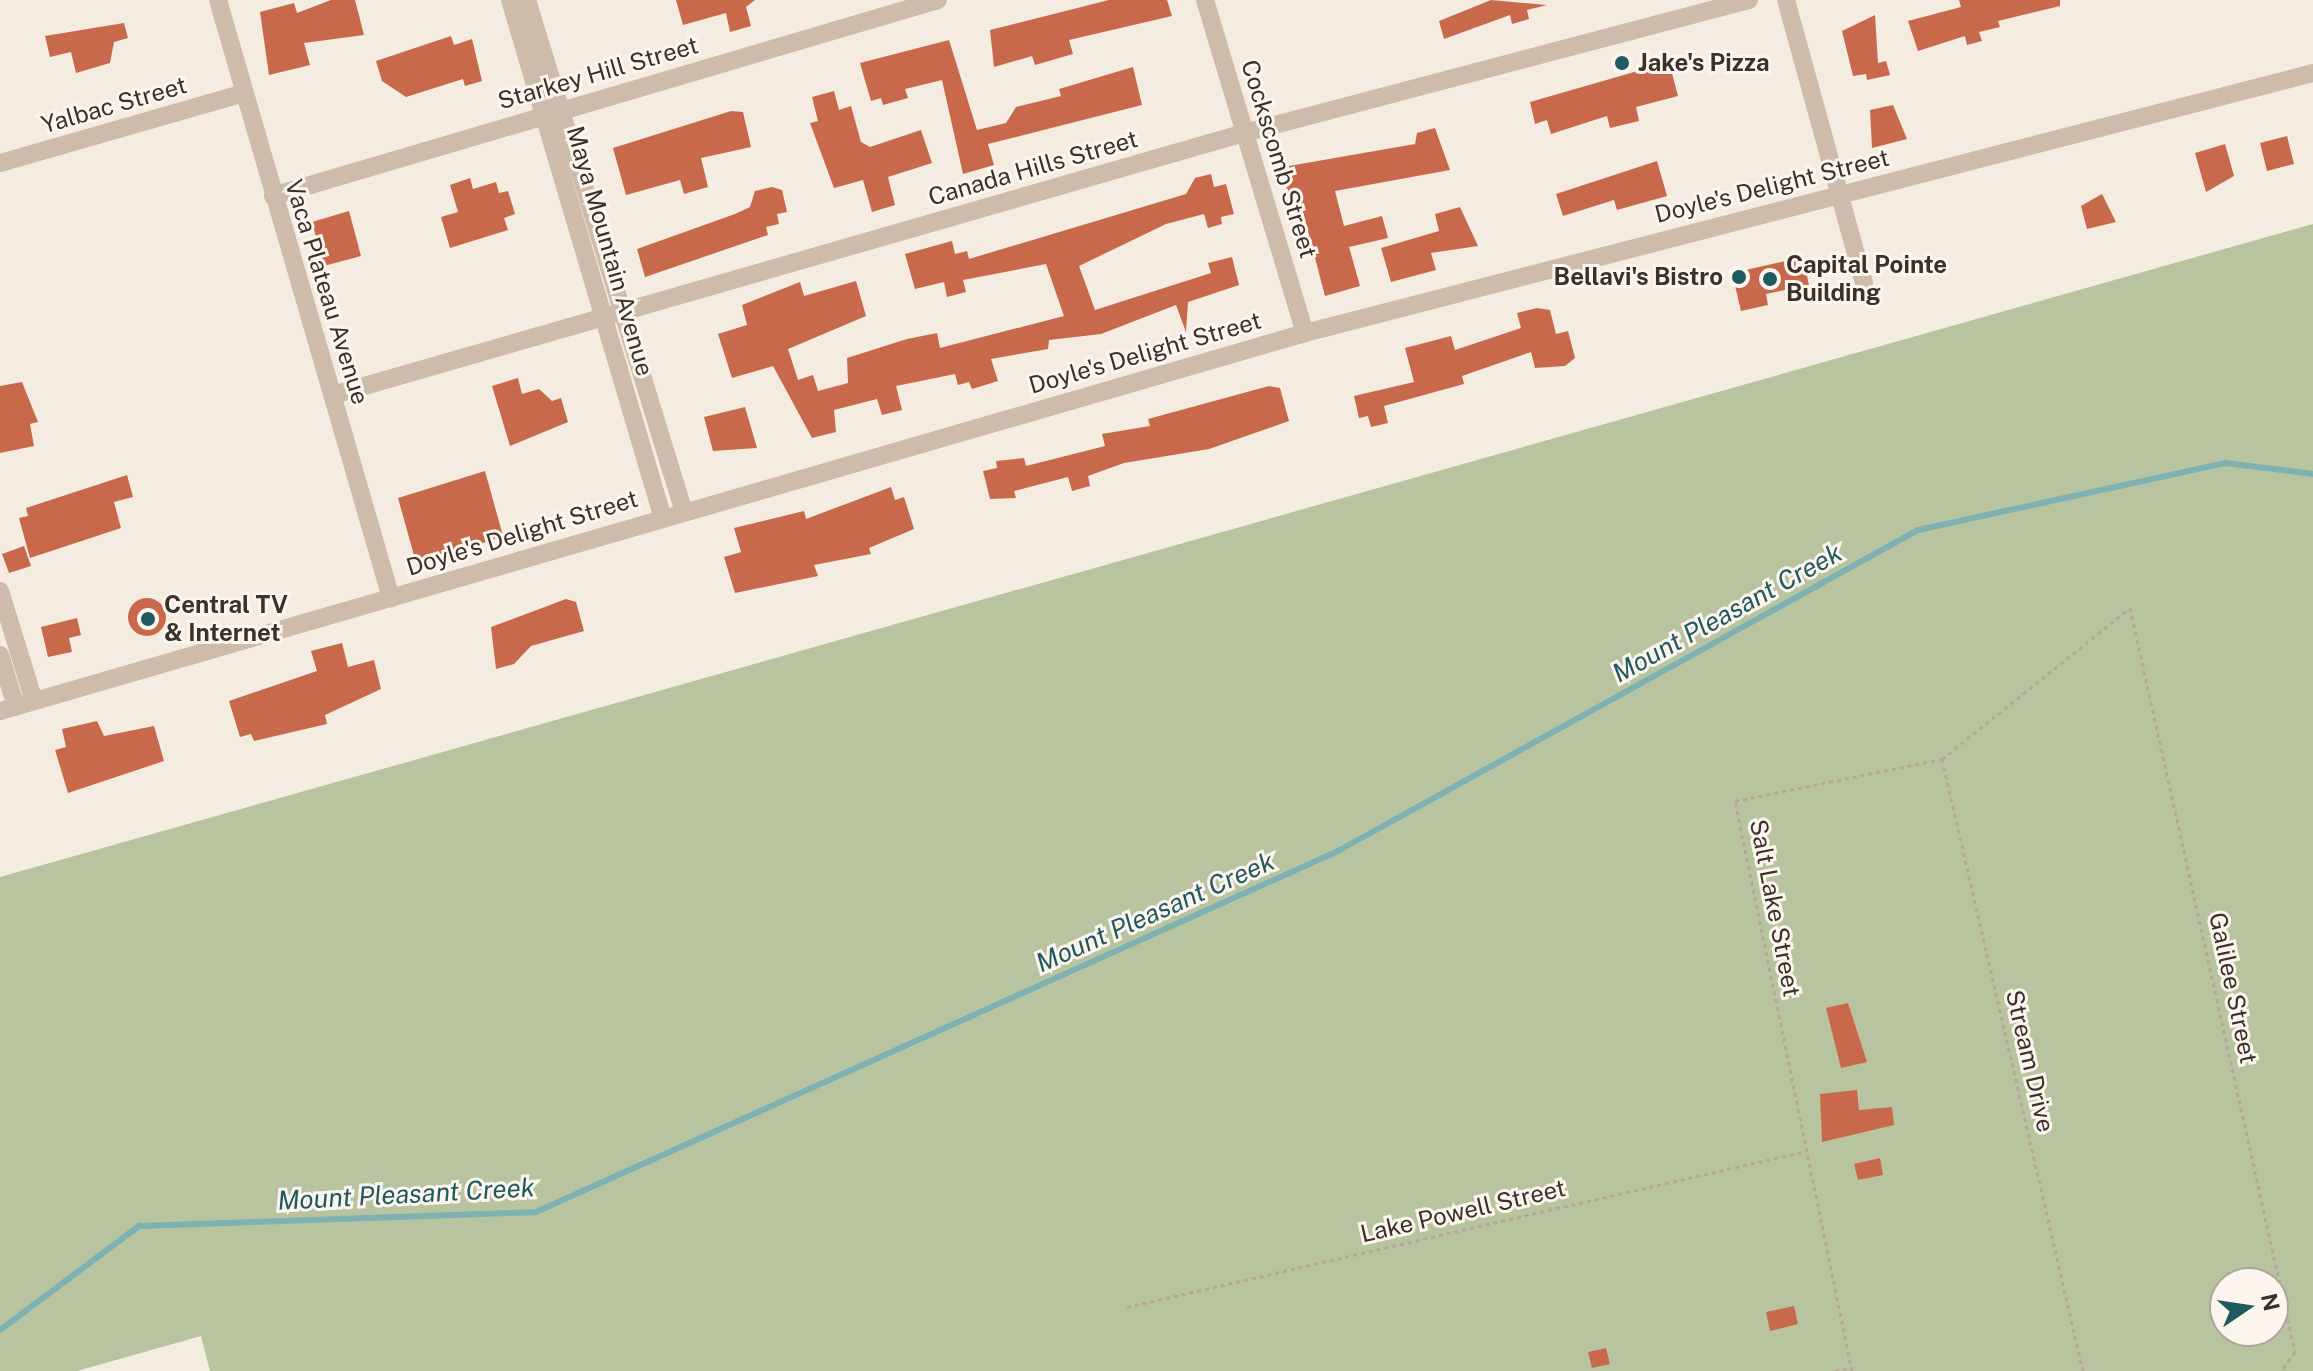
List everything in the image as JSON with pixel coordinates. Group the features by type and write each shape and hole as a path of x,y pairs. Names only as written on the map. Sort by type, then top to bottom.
{"street":[{"name":"Vaca Plateau Avenue","path":"218,0 241,94 391,598"},
{"name":"Maya Mountain Avenue","path":"510,0 553,110"},
{"name":"Maya Mountain Avenue","path":"527,0 553,110 611,312 662,515"},
{"name":"Starkey Hill Street","path":"273,196 553,110 938,0"},
{"name":"Cockscomb Street","path":"1205,0 1248,132 1305,333"},
{"name":"Canada Hills Street","path":"333,395 611,312 1248,132 1749,0"},
{"path":"1786,0 1864,283"},
{"name":"Doyle's Delight Street","path":"8,709 391,598 662,515 1305,333 1839,192 2313,73"},
{"name":"Yalbac Street","path":"0,163 241,94"},
{"name":"Maya Mountain Avenue","path":"611,312 683,509"},
{"path":"0,591 34,701"},
{"path":"0,655 8,709"}],"path":[{"name":"Salt Lake Street","path":"1852,1369 1735,801 1942,759 2130,608"},
{"name":"Galilee Street","path":"2130,608 2295,1352 2281,1371"},
{"name":"Stream Drive","path":"1942,759 2083,1371"},
{"name":"Lake Powell Street","path":"1127,1307 1806,1151"},
{"path":"1835,1371 1852,1369"}],"green space":[{"path":"2313,224 2313,1371 210,1371 201,1336 77,1371 0,1371 0,877"}],"building":[{"path":"331,0 355,0 364,35 304,43 310,65 269,75 260,12 294,3 297,13"},
{"path":"676,0 755,0 746,7 751,26 730,32 726,13 683,25"},
{"path":"1109,0 1167,0 1172,16 1069,40 1073,54 1035,65 1032,56 994,67 990,30"},
{"path":"1491,0 1547,5 1527,10 1529,19 1512,24 1510,15 1444,39 1439,21"},
{"path":"1959,0 2060,0 2060,6 1998,21 2000,27 1979,32 1982,41 1967,45 1965,36 1918,51 1908,21 1961,7"},
{"path":"1875,15 1878,63 1886,61 1890,75 1867,80 1866,74 1853,76 1842,31"},
{"path":"124,23 128,38 114,42 110,63 76,73 71,52 50,57 45,36"},
{"path":"451,36 454,45 472,39 482,81 465,86 463,79 406,97 382,81 376,61"},
{"path":"949,40 977,130 1006,123 1016,107 1061,96 1059,89 1133,67 1142,105 988,144 994,165 963,174 942,80 905,89 908,98 883,105 881,98 871,101 860,63"},
{"path":"1669,62 1678,96 1636,107 1639,121 1610,128 1607,116 1551,134 1547,120 1535,124 1530,102"},
{"path":"834,91 839,110 851,106 861,142 870,147 921,130 932,163 888,177 895,205 872,212 863,180 834,188 810,123 818,121 812,97"},
{"path":"1893,105 1907,139 1872,148 1870,110"},
{"path":"731,111 743,112 751,147 701,158 708,187 684,194 680,180 626,195 613,148"},
{"path":"1435,128 1450,170 1335,191 1344,226 1382,216 1388,238 1349,247 1360,286 1325,296 1302,208 1293,210 1285,183 1293,181 1289,166 1415,144 1417,133"},
{"path":"2287,136 2294,164 2267,171 2260,143"},
{"path":"2225,144 2234,176 2206,192 2195,153"},
{"path":"1657,161 1667,196 1617,210 1614,200 1563,216 1556,194"},
{"path":"1211,174 1214,187 1226,184 1234,214 1221,217 1222,224 1208,228 1204,214 1166,224 1079,266 1095,310 1211,273 1208,263 1232,257 1239,285 1188,302 1186,332 1176,305 1101,334 1049,340 1048,349 991,359 998,381 972,389 969,382 958,385 955,374 896,386 902,410 882,415 877,399 834,410 836,432 812,438 773,366 732,378 718,334 747,325 742,305 800,282 804,296 856,281 866,316 788,349 798,380 813,375 818,391 848,383 847,358 907,339 937,333 940,348 1064,316 1046,264 963,280 966,292 947,297 944,282 915,289 905,254 952,241 955,254 967,251 969,259 1186,194 1195,178"},
{"path":"470,178 473,189 496,182 499,193 508,191 515,214 504,218 508,230 450,248 441,217 458,212 450,185"},
{"path":"772,187 782,190 787,212 777,214 779,224 766,227 768,235 645,277 637,249 735,214 750,207 755,191"},
{"path":"2102,194 2116,222 2087,229 2081,206"},
{"path":"1460,207 1478,246 1431,253 1436,270 1391,282 1381,248 1439,231 1435,214"},
{"path":"349,211 361,256 324,266 312,222"},
{"name":"Capital Pointe Building","path":"1803,257 1809,285 1766,294 1768,305 1741,311 1732,273"},
{"path":"1537,308 1550,310 1556,334 1568,331 1575,358 1565,366 1535,368 1531,352 1462,376 1464,384 1384,406 1388,423 1371,427 1368,416 1359,418 1354,396 1414,382 1405,348 1451,336 1455,350 1521,328 1517,313"},
{"path":"518,378 522,394 539,389 552,401 561,398 568,422 510,446 492,386"},
{"path":"22,382 38,422 30,424 34,446 0,453 0,386"},
{"path":"1269,386 1280,388 1289,421 1209,449 1124,463 1088,476 1090,486 1072,491 1068,477 1014,491 1016,498 990,499 983,471 997,468 996,461 1024,458 1026,466 1105,446 1102,434 1150,426 1148,419"},
{"path":"745,407 757,448 713,451 704,417"},
{"path":"485,471 503,536 417,566 398,498"},
{"path":"127,475 133,497 114,502 121,528 30,558 19,518 28,516 26,508"},
{"path":"891,487 895,500 904,497 914,529 869,548 871,554 814,565 818,576 735,593 724,557 741,552 734,528 804,511 806,519"},
{"path":"24,546 31,566 9,573 2,554"},
{"name":"Central TV & Internet","path":"147,598 160,604 166,617 160,630 147,636 134,630 128,617 134,604"},
{"path":"566,599 576,602 584,631 531,646 514,664 496,669 491,627"},
{"path":"77,618 81,635 69,638 72,652 48,657 41,627"},
{"path":"342,643 348,667 374,660 381,689 325,715 327,724 254,741 251,734 240,737 229,701 317,671 311,651"},
{"path":"97,721 104,736 154,726 164,761 68,793 55,750 66,747 62,729"},
{"path":"1848,1003 1867,1062 1841,1068 1826,1008"},
{"path":"1857,1090 1859,1110 1892,1107 1894,1125 1822,1142 1820,1094"},
{"path":"1880,1158 1883,1175 1858,1180 1854,1164"},
{"path":"1794,1306 1798,1324 1770,1331 1766,1312"},
{"path":"1606,1348 1610,1364 1592,1368 1588,1352"}],"waterway":[{"name":"Mount Pleasant Creek","path":"0,1330 139,1226 536,1212 1338,851 1918,530 2225,463 2313,474"}],"place":[{"name":"Jake's Pizza","path":"1622,63"},
{"name":"Bellavi's Bistro","path":"1739,277"},
{"name":"Capital Pointe Building","path":"1770,279"},
{"name":"Central TV & Internet","path":"148,619"}]}
